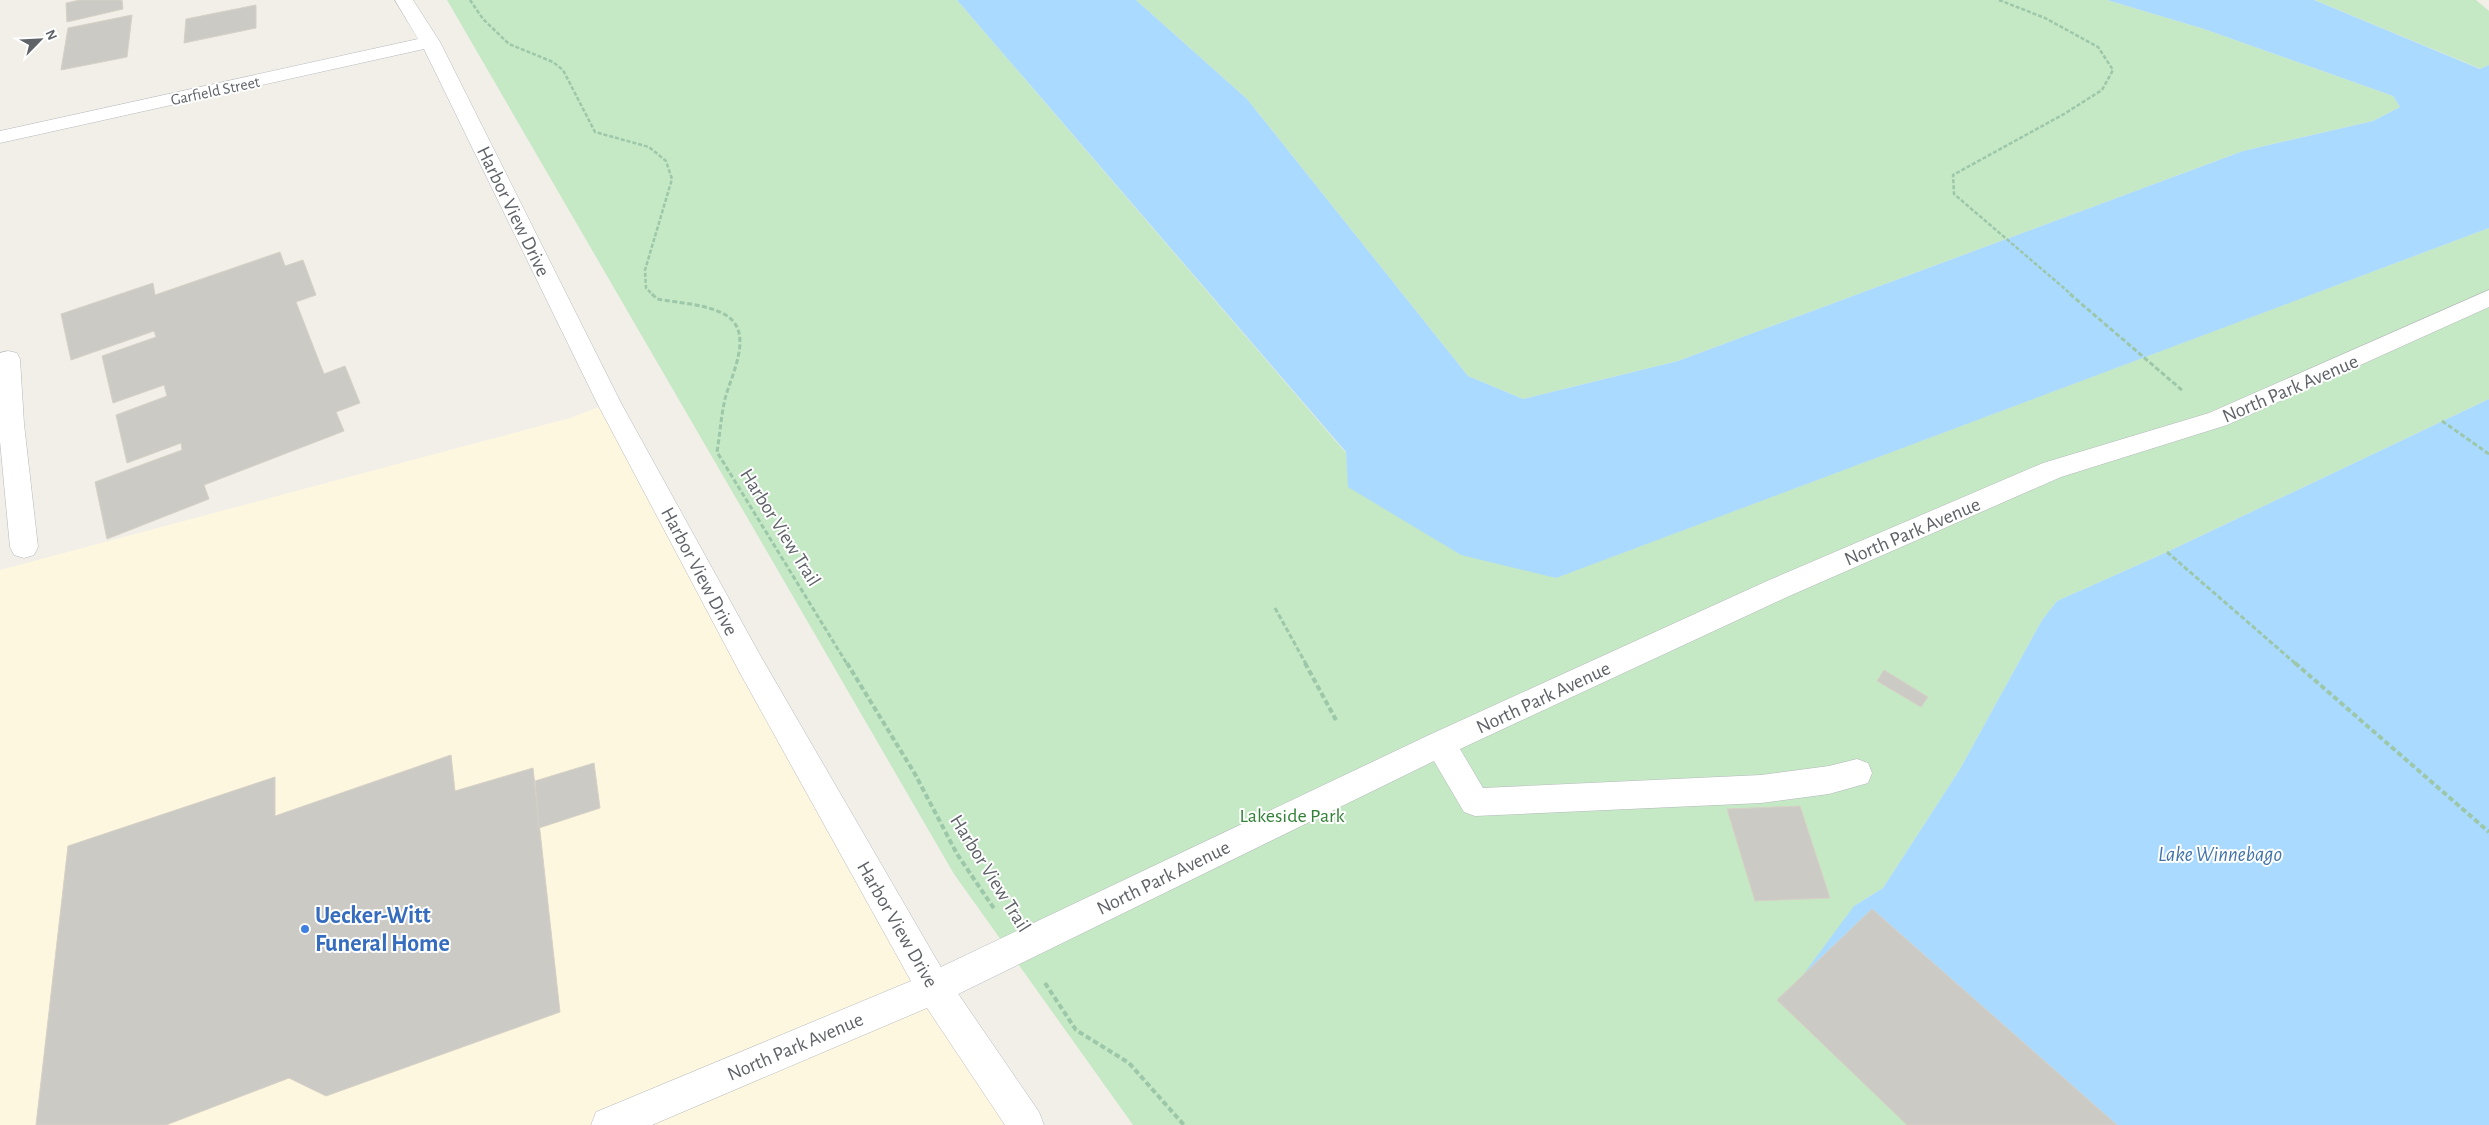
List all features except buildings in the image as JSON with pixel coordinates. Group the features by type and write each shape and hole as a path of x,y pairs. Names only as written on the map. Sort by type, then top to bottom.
{"street":[{"name":"Harbor View Drive","path":"404,0 430,42 609,403 750,664 934,988 1026,1125"},
{"name":"Garfield Street","path":"0,137 430,42"},
{"name":"North Park Avenue","path":"609,1125 934,988 1440,744 1778,589 2052,470 2218,419 2489,298"},
{"path":"8,358 6,426 24,547"},
{"path":"1440,744 1476,802 1761,789 1829,780 1857,773"}],"path":[{"name":"Harbor View Trail","path":"470,0 501,38 514,47 538,56 562,69 584,115 595,132 648,147 666,161 672,179 645,270 646,288 658,299 707,308 726,315 738,329 740,350 725,399 717,452 916,774 957,854 1076,1030 1129,1063 1184,1125"},
{"path":"1998,0 2045,18 2098,47 2113,70 2102,90 2064,114 1953,175 1954,194 2159,372"},
{"path":"2442,420 2489,454"},
{"path":"2166,552 2489,832"},
{"path":"1275,608 1336,720"}],"shaded area":[{"path":"609,403 1026,1125 0,1125 0,570 570,418"}],"green space":[{"name":"Lakeside Park","path":"447,0 957,0 1346,453 1349,487 1555,578 2489,228 2489,399 2167,552 2057,601 2042,620 1960,769 1883,888 1854,906 1912,1125 1133,1125 954,874"},
{"path":"1136,0 2107,0 2204,29 2393,96 2400,107 2373,121 2243,151 1678,361 1523,399 1468,376 1247,99"},
{"path":"2314,0 2476,0 2489,11 2489,65 2481,69"}],"water":[{"path":"957,0 1136,0 1247,99 1468,376 1523,399 1678,361 2243,151 2373,121 2400,107 2393,96 2204,29 2107,0 2314,0 2480,69 2489,65 2489,228 1556,578 1461,555 1348,487 1346,452"},
{"name":"Lake Winnebago","path":"2489,399 2489,1125 1912,1125 1783,1002 1854,906 1883,888 1960,769 2042,620 2057,601 2167,552"}],"place":[{"name":"Uecker-Witt Funeral Home","path":"305,929"}]}
